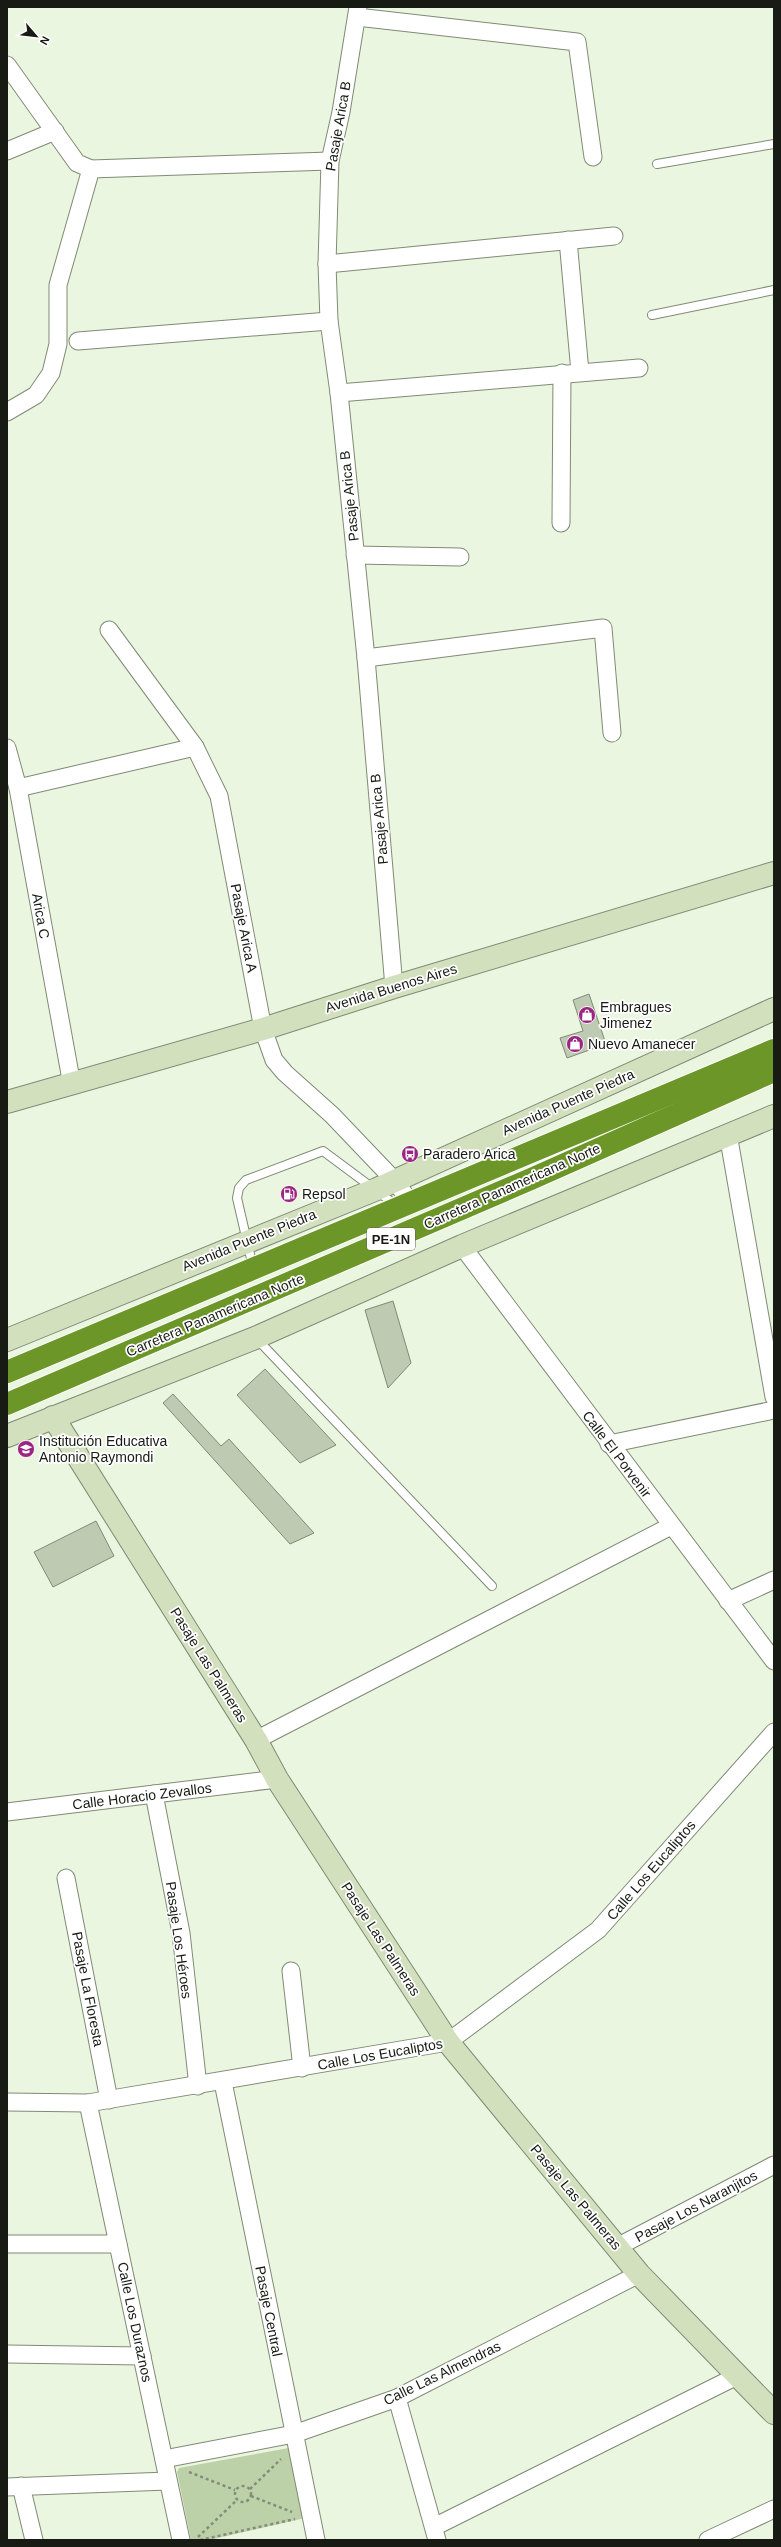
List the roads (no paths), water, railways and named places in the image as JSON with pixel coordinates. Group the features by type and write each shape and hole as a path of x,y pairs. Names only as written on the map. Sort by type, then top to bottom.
{"highway":[{"name":"Carretera Panamericana Norte","path":"7,1372 774,1050"},
{"name":"Carretera Panamericana Norte","path":"7,1404 774,1071"}],"main road":[{"name":"Avenida Buenos Aires","path":"7,1102 72,1085 264,1029 394,987 774,873"},
{"name":"Avenida Puente Piedra","path":"7,1340 248,1240 386,1185 774,1009"},
{"path":"7,1436 255,1338 462,1246 774,1116"},
{"name":"Pasaje Las Palmeras","path":"53,1417 256,1740 277,1779 448,2042 639,2274 774,2413"}],"street":[{"path":"357,12 578,42 593,157"},
{"name":"Pasaje Arica B","path":"357,12 330,161 327,264 329,321 339,393 366,658 394,987"},
{"path":"7,65 77,163 91,169 330,161"},
{"path":"7,151 55,131"},
{"path":"7,412 36,395 51,373 58,344 58,286 91,169"},
{"path":"327,264 614,236"},
{"path":"568,240 580,372"},
{"path":"78,341 329,321"},
{"path":"339,393 562,373 639,368"},
{"path":"561,523 562,373"},
{"path":"355,555 460,557"},
{"path":"366,658 603,628 612,733"},
{"name":"Pasaje Arica A","path":"109,630 195,747 219,796 264,1029 274,1060 285,1073 332,1115 386,1185 405,1205"},
{"path":"18,788 195,747"},
{"name":"Arica C","path":"7,748 18,788 72,1085"},
{"path":"728,1134 774,1397"},
{"name":"Calle El Porvenir","path":"462,1246 609,1444 774,1661"},
{"path":"609,1444 774,1410"},
{"path":"256,1740 671,1526"},
{"path":"728,1601 774,1580"},
{"name":"Calle Los Eucaliptos","path":"7,2102 88,2103 223,2082 448,2042 598,1930 774,1732"},
{"name":"Calle Horacio Zevallos","path":"7,1812 277,1779"},
{"name":"Pasaje Los Héroes","path":"154,1794 181,1933 198,2086"},
{"name":"Pasaje La Floresta","path":"66,1878 109,2100"},
{"path":"291,1971 302,2068"},
{"name":"Pasaje Central","path":"223,2082 316,2540"},
{"name":"Calle Los Duraznos","path":"88,2103 181,2540"},
{"name":"Pasaje Los Naranjitos","path":"618,2247 774,2165"},
{"path":"7,2244 118,2244"},
{"name":"Calle Las Almendras","path":"164,2459 294,2434 397,2398 639,2274"},
{"path":"7,2354 142,2356"},
{"path":"397,2398 436,2534 737,2376"},
{"path":"34,2540 14,2486 168,2481"},
{"path":"708,2540 727,2536 774,2509"}],"lane":[{"path":"657,164 774,144"},
{"path":"652,315 774,290"},
{"path":"253,1269 248,1240 237,1198 239,1188 246,1180 308,1155 323,1151 386,1185"},
{"path":"255,1338 492,1586"}],"place":[{"name":"Embragues Jimenez","path":"587,1015"},
{"name":"Nuevo Amanecer","path":"575,1044"},
{"name":"Paradero Arica","path":"410,1154"},
{"name":"Repsol","path":"289,1194"},
{"name":"Institución Educativa Antonio Raymondi","path":"26,1449"}]}
